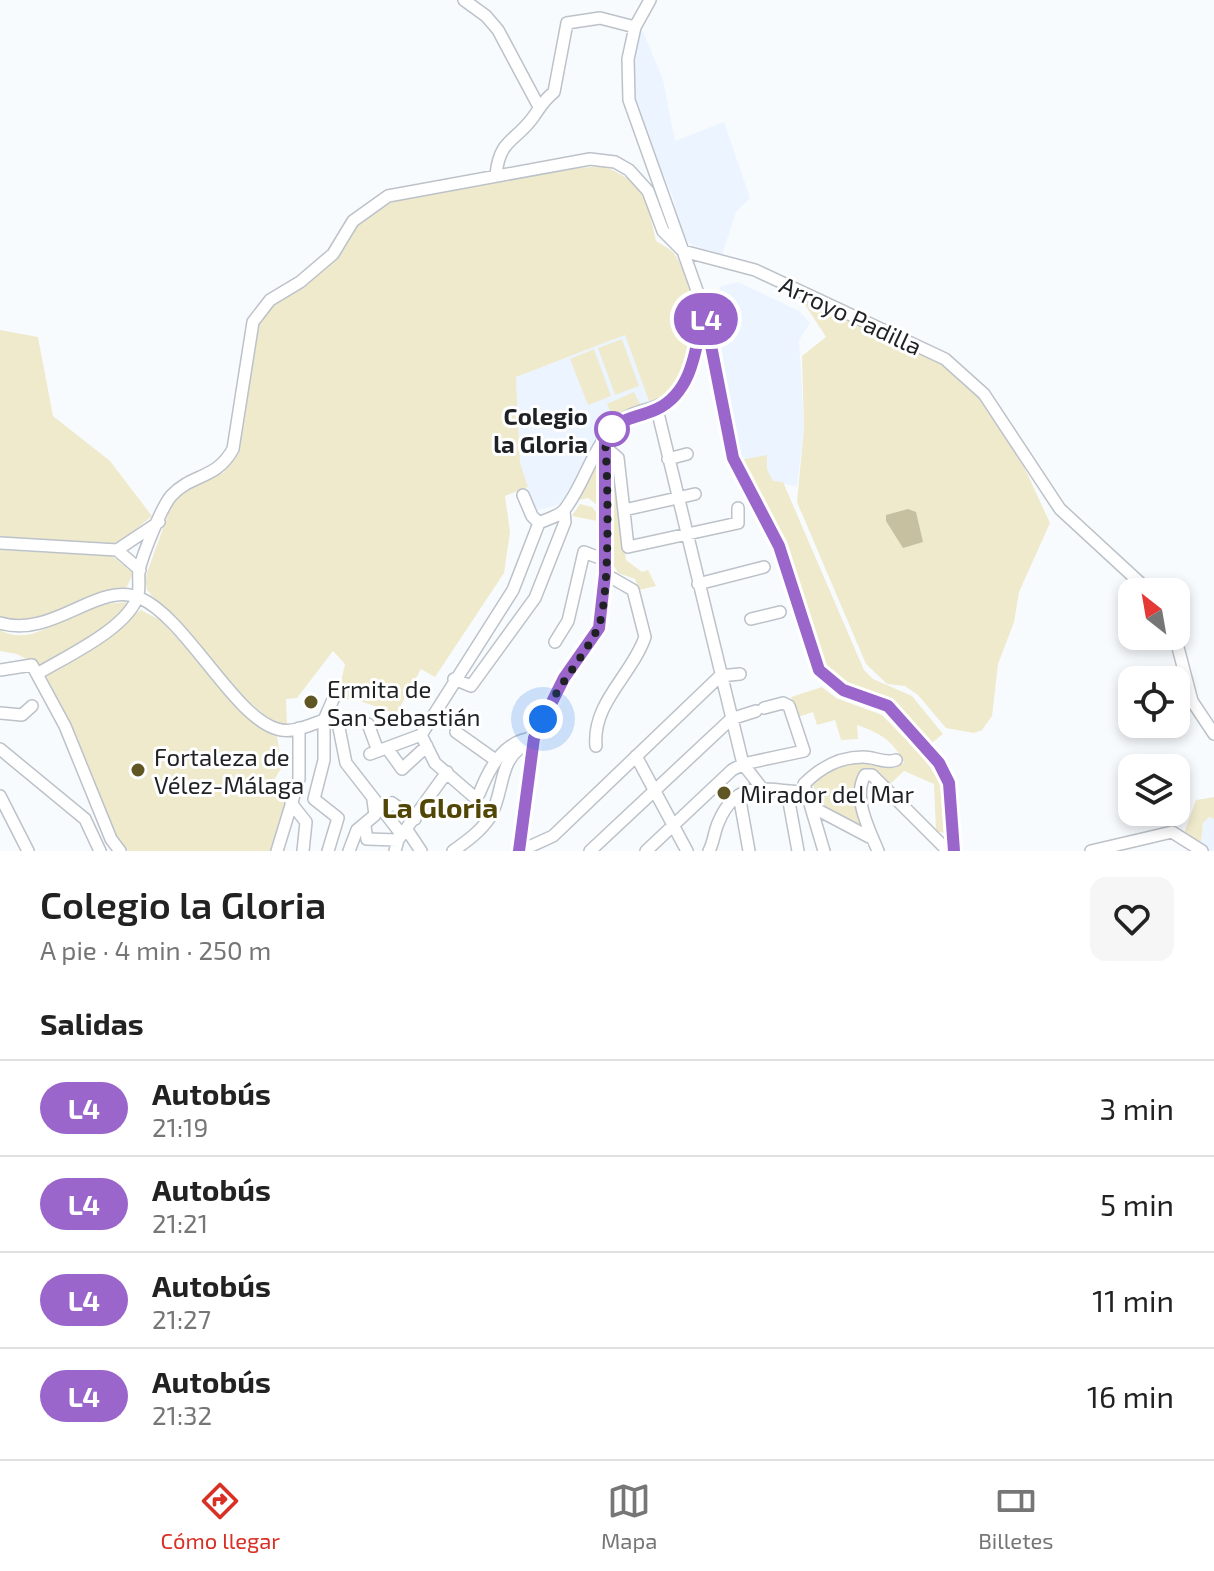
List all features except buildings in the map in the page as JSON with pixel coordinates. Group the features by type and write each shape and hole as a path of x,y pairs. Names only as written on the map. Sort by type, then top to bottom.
{"street":[{"path":"464,0 486,16 498,30 538,105"},
{"path":"650,0 635,27 628,59 629,100 704,310 733,458 779,546 819,670 843,690 888,706 939,763 949,783 954,851"},
{"path":"496,174 499,152 534,116 538,105 554,92 567,23 600,18 635,27"},
{"path":"37,674 111,629 138,597 140,570 169,498 188,482 209,476 225,464 233,449 253,322 270,300 325,262 353,221 388,196 590,159 615,162 629,170 648,191 663,231 683,251"},
{"name":"Arroyo Padilla","path":"683,251 755,270 945,359 984,394 1060,509 1135,578"},
{"path":"368,724 378,751 402,769 424,740 454,679 513,590 539,523 564,511 605,444 629,415 657,409 676,393 694,364 704,310"},
{"path":"657,409 743,764 761,787"},
{"path":"605,444 618,458 628,547 738,523 738,508"},
{"path":"520,851 532,766 549,704 599,628 605,574 605,444"},
{"path":"668,459 687,454"},
{"path":"624,510 695,494"},
{"path":"523,495 532,516 539,523"},
{"path":"454,679 471,686 535,598 565,522 564,511"},
{"path":"117,550 159,521"},
{"path":"0,543 117,550 140,570"},
{"path":"555,642 568,621 584,552 605,560"},
{"path":"698,584 764,567"},
{"path":"596,746 595,735 603,711 645,637 633,590 605,574"},
{"path":"0,623 33,627 88,603 138,597 158,609 264,722 279,730 299,728 328,716"},
{"path":"751,619 780,612"},
{"path":"1179,650 1192,701 1214,734"},
{"path":"0,670 32,665 65,726 111,839 120,851"},
{"path":"520,851 553,836 720,676 740,674"},
{"path":"328,851 338,818 314,799 324,760 328,716 335,695"},
{"path":"590,851 731,719 783,703 789,706 804,751 743,764 646,851"},
{"path":"0,713 22,715 32,706"},
{"path":"328,716 338,723 346,763 373,800 385,810 400,839"},
{"path":"277,851 300,772 299,728"},
{"path":"456,732 494,759"},
{"path":"424,740 435,763 473,796 479,794 494,759 523,740 538,739"},
{"path":"453,851 474,836 490,817 508,759 538,739"},
{"path":"378,751 424,740"},
{"path":"0,749 85,819 100,851"},
{"path":"636,756 687,851"},
{"path":"824,851 804,784 820,768 839,761 863,757 896,760"},
{"path":"400,839 447,772"},
{"path":"878,851 863,810 860,784 865,775 872,775 942,848"},
{"path":"711,850 719,818 739,795 748,789 761,787 804,792 818,810 873,839"},
{"path":"787,791 798,851"},
{"path":"739,795 749,851"},
{"path":"1,799 28,851"},
{"path":"349,851 357,830 365,827 375,815 373,800"},
{"path":"291,803 306,822 303,851"},
{"path":"385,810 392,803 415,819"},
{"path":"365,827 367,839 400,839 421,851"},
{"path":"1091,851 1145,846 1172,832 1202,851"}],"shaded area":[{"path":"641,27 663,80 675,141 724,122 750,198 736,212 722,255 692,245 683,238 673,198 632,99 634,59"},
{"path":"602,166 627,178 635,186 646,203 656,241 674,254 682,268 694,303 696,321 691,350 680,380 661,400 650,404 625,335 516,377 520,463 528,487 505,496 510,532 504,573 435,677 421,669 396,714 355,699 337,700 345,664 333,651 297,698 286,699 287,725 278,726 235,690 147,590 145,578 173,501 181,492 223,473 236,456 249,360 259,323 269,309 328,267 357,222 391,201 546,171"},
{"path":"738,282 799,311 810,323 799,340 804,428 797,486 773,482 767,469 740,460 714,304 721,286"},
{"path":"798,294 938,360 968,385 1004,430 1050,523 1019,592 1014,622 998,664 992,716 982,730 974,733 946,728 918,695 905,686 887,684 866,664 797,502 804,428 802,356 826,337"},
{"path":"0,330 38,337 53,416 110,461 152,516 122,541 108,545 0,539"},
{"path":"625,335 650,404 627,411 605,426 565,497 558,505 535,511 520,463 516,377"},
{"path":"622,339 639,386 615,395 598,348"},
{"path":"594,349 611,396 588,405 570,359"},
{"path":"634,392 640,404 612,416 607,404"},
{"path":"767,455 767,469 773,481 783,482 864,670 873,679 912,696 943,734 924,749 888,706 843,690 819,670 779,546 735,461"},
{"path":"597,464 601,467 600,507 588,498 578,500"},
{"path":"615,464 626,560 642,572 648,570 656,586 639,590 635,579 618,573 613,564"},
{"path":"580,504 592,507 597,513 597,521 572,516"},
{"path":"908,509 916,512 923,542 903,548 886,521 886,515"},
{"path":"0,550 112,556 133,573 126,589 96,595 52,616 28,622 0,617"},
{"path":"126,602 126,620 141,610 160,620 262,727 277,736 282,767 271,785 276,798 287,803 282,833 272,851 128,851 117,838 64,713 39,666 17,654 0,651 0,630 23,635 34,633 92,606"},
{"path":"822,687 836,698 882,715 925,759 940,783 944,833 936,831 934,784 904,771 889,785 860,773 855,793 862,826 859,829 822,807 813,785 829,770 850,764 894,768 904,763 891,743 873,731 857,725 858,739 841,740 835,720 817,725 813,712 798,717 791,697"},
{"path":"1214,797 1214,819 1209,817 1203,823 1201,842 1184,833 1187,826 1190,826 1196,800"},
{"path":"1209,817 1214,819 1214,851 1205,851 1201,842 1203,822"}],"bus line":[{"name":"L4","path":"519,851 534,738 564,678 599,628 605,574 605,440 619,421 629,415 657,409 676,393 694,364 704,310 733,458 779,546 819,670 843,690 874,698 888,706 939,763 949,783 954,851"}],"place":[{"name":"Colegio la Gloria","path":"612,429"},
{"name":"Ermita de San Sebastián","path":"311,702"},
{"name":"Fortaleza de Vélez-Málaga","path":"138,770"},
{"name":"Mirador del Mar","path":"724,793"}],"district":[{"name":"La Gloria","path":"440,807"}],"route":[{"path":"543,719 564,678 599,628 605,574 605,440 612,429"}]}
